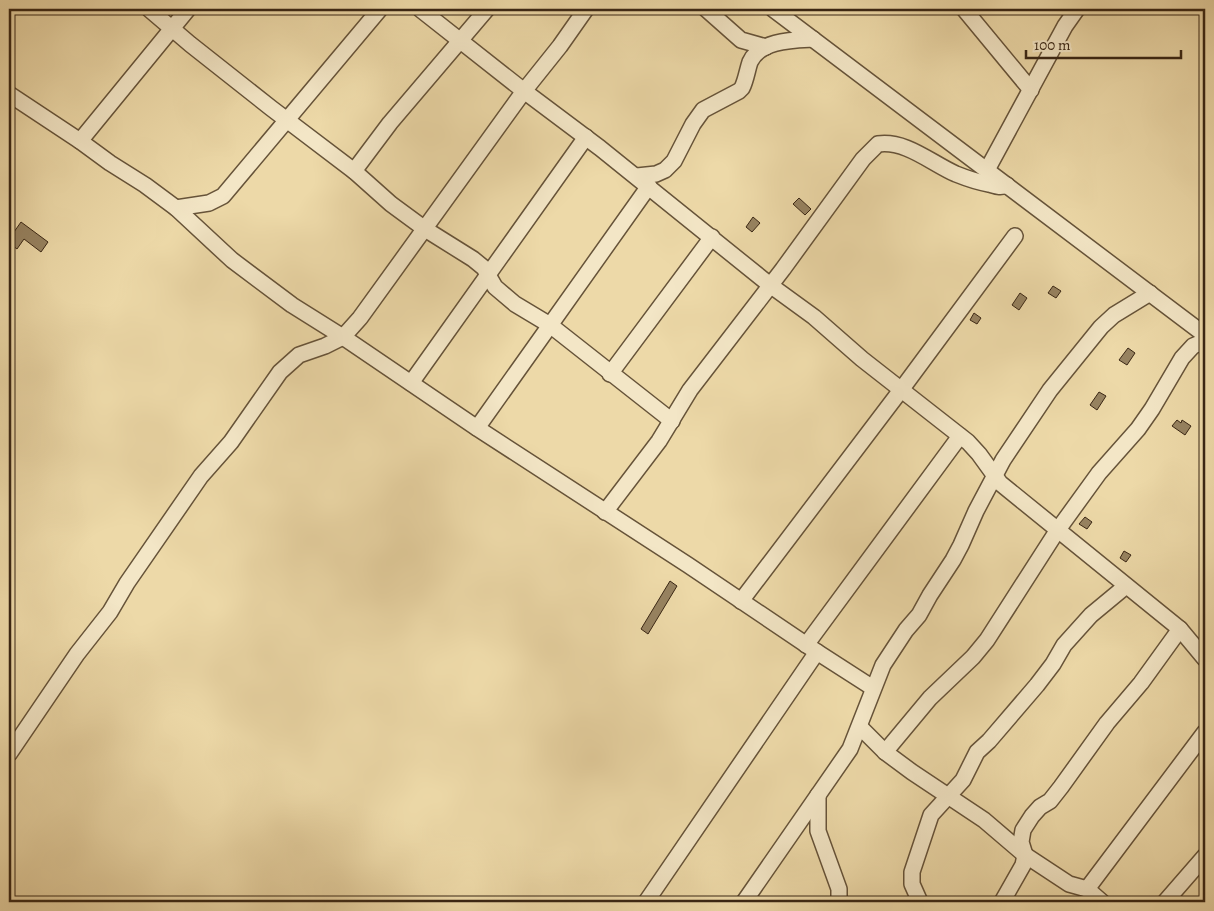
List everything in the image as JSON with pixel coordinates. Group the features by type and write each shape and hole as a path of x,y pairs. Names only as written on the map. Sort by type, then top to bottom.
{"street":[{"path":"148,9 287,121 354,171 391,204 424,229 473,259 484,268 495,287 515,304 550,325 672,421"},
{"path":"80,141 188,9"},
{"path":"176,208 209,203 223,196 380,9"},
{"path":"420,9 649,186 960,436 979,454 994,476 1057,531 1180,629 1205,659"},
{"path":"354,171 390,123 487,9"},
{"path":"9,754 78,654 110,612 127,583 201,476 231,442 280,372 299,355 325,346 343,337 360,318 524,91 560,46 586,9"},
{"path":"706,9 741,40 766,46 794,40 813,39"},
{"path":"773,9 1205,335"},
{"path":"964,9 1031,90"},
{"path":"987,170 1064,26 1077,9"},
{"path":"636,176 656,174 670,166 699,115 709,106 738,92 744,84 754,56 766,46"},
{"path":"9,94 80,141 110,164 145,185 176,208 232,260 292,305 343,337 811,649 873,688"},
{"path":"411,383 586,137"},
{"path":"605,512 672,421 690,390 809,235 863,159 878,144 891,143 905,148 955,174 975,181 1000,187 1008,185"},
{"path":"477,428 649,186"},
{"path":"741,601 1015,236"},
{"path":"610,374 712,237"},
{"path":"744,902 850,749 878,676 890,654 919,614 957,552 994,476 1050,390 1101,327 1114,315 1150,293"},
{"path":"885,752 902,729 938,689 973,657 987,640 1057,531 1099,473 1138,429 1182,358 1193,346 1205,341"},
{"path":"649,901 811,649 960,436"},
{"path":"920,902 912,884 912,872 931,815 963,780 977,752 989,741 1038,684 1064,645 1092,615 1126,586"},
{"path":"1002,902 1020,874 1025,855 1021,842 1023,830 1032,816 1040,807 1050,801 1062,786 1107,723 1141,683 1180,629"},
{"path":"860,727 885,752 984,820 1025,855 1069,884 1087,889 1102,902"},
{"path":"1087,889 1205,732"},
{"path":"818,795 818,831 839,889 839,902"},
{"path":"1165,902 1205,856"}],"building":[{"path":"799,198 811,209 805,215 793,204"},
{"path":"753,217 760,223 752,232 746,227"},
{"path":"21,222 48,242 41,252 24,239 17,249 9,243 9,239"},
{"path":"1053,286 1061,291 1056,298 1048,293"},
{"path":"1020,293 1027,298 1019,310 1012,305"},
{"path":"974,313 981,318 977,324 970,320"},
{"path":"1128,348 1135,353 1127,365 1119,360"},
{"path":"1099,392 1106,396 1097,410 1090,405"},
{"path":"1177,420 1181,423 1182,420 1191,426 1185,435 1172,426"},
{"path":"1085,517 1092,522 1087,529 1079,524"},
{"path":"1124,551 1131,555 1126,562 1120,558"},
{"path":"670,581 677,586 648,634 641,629"}]}
